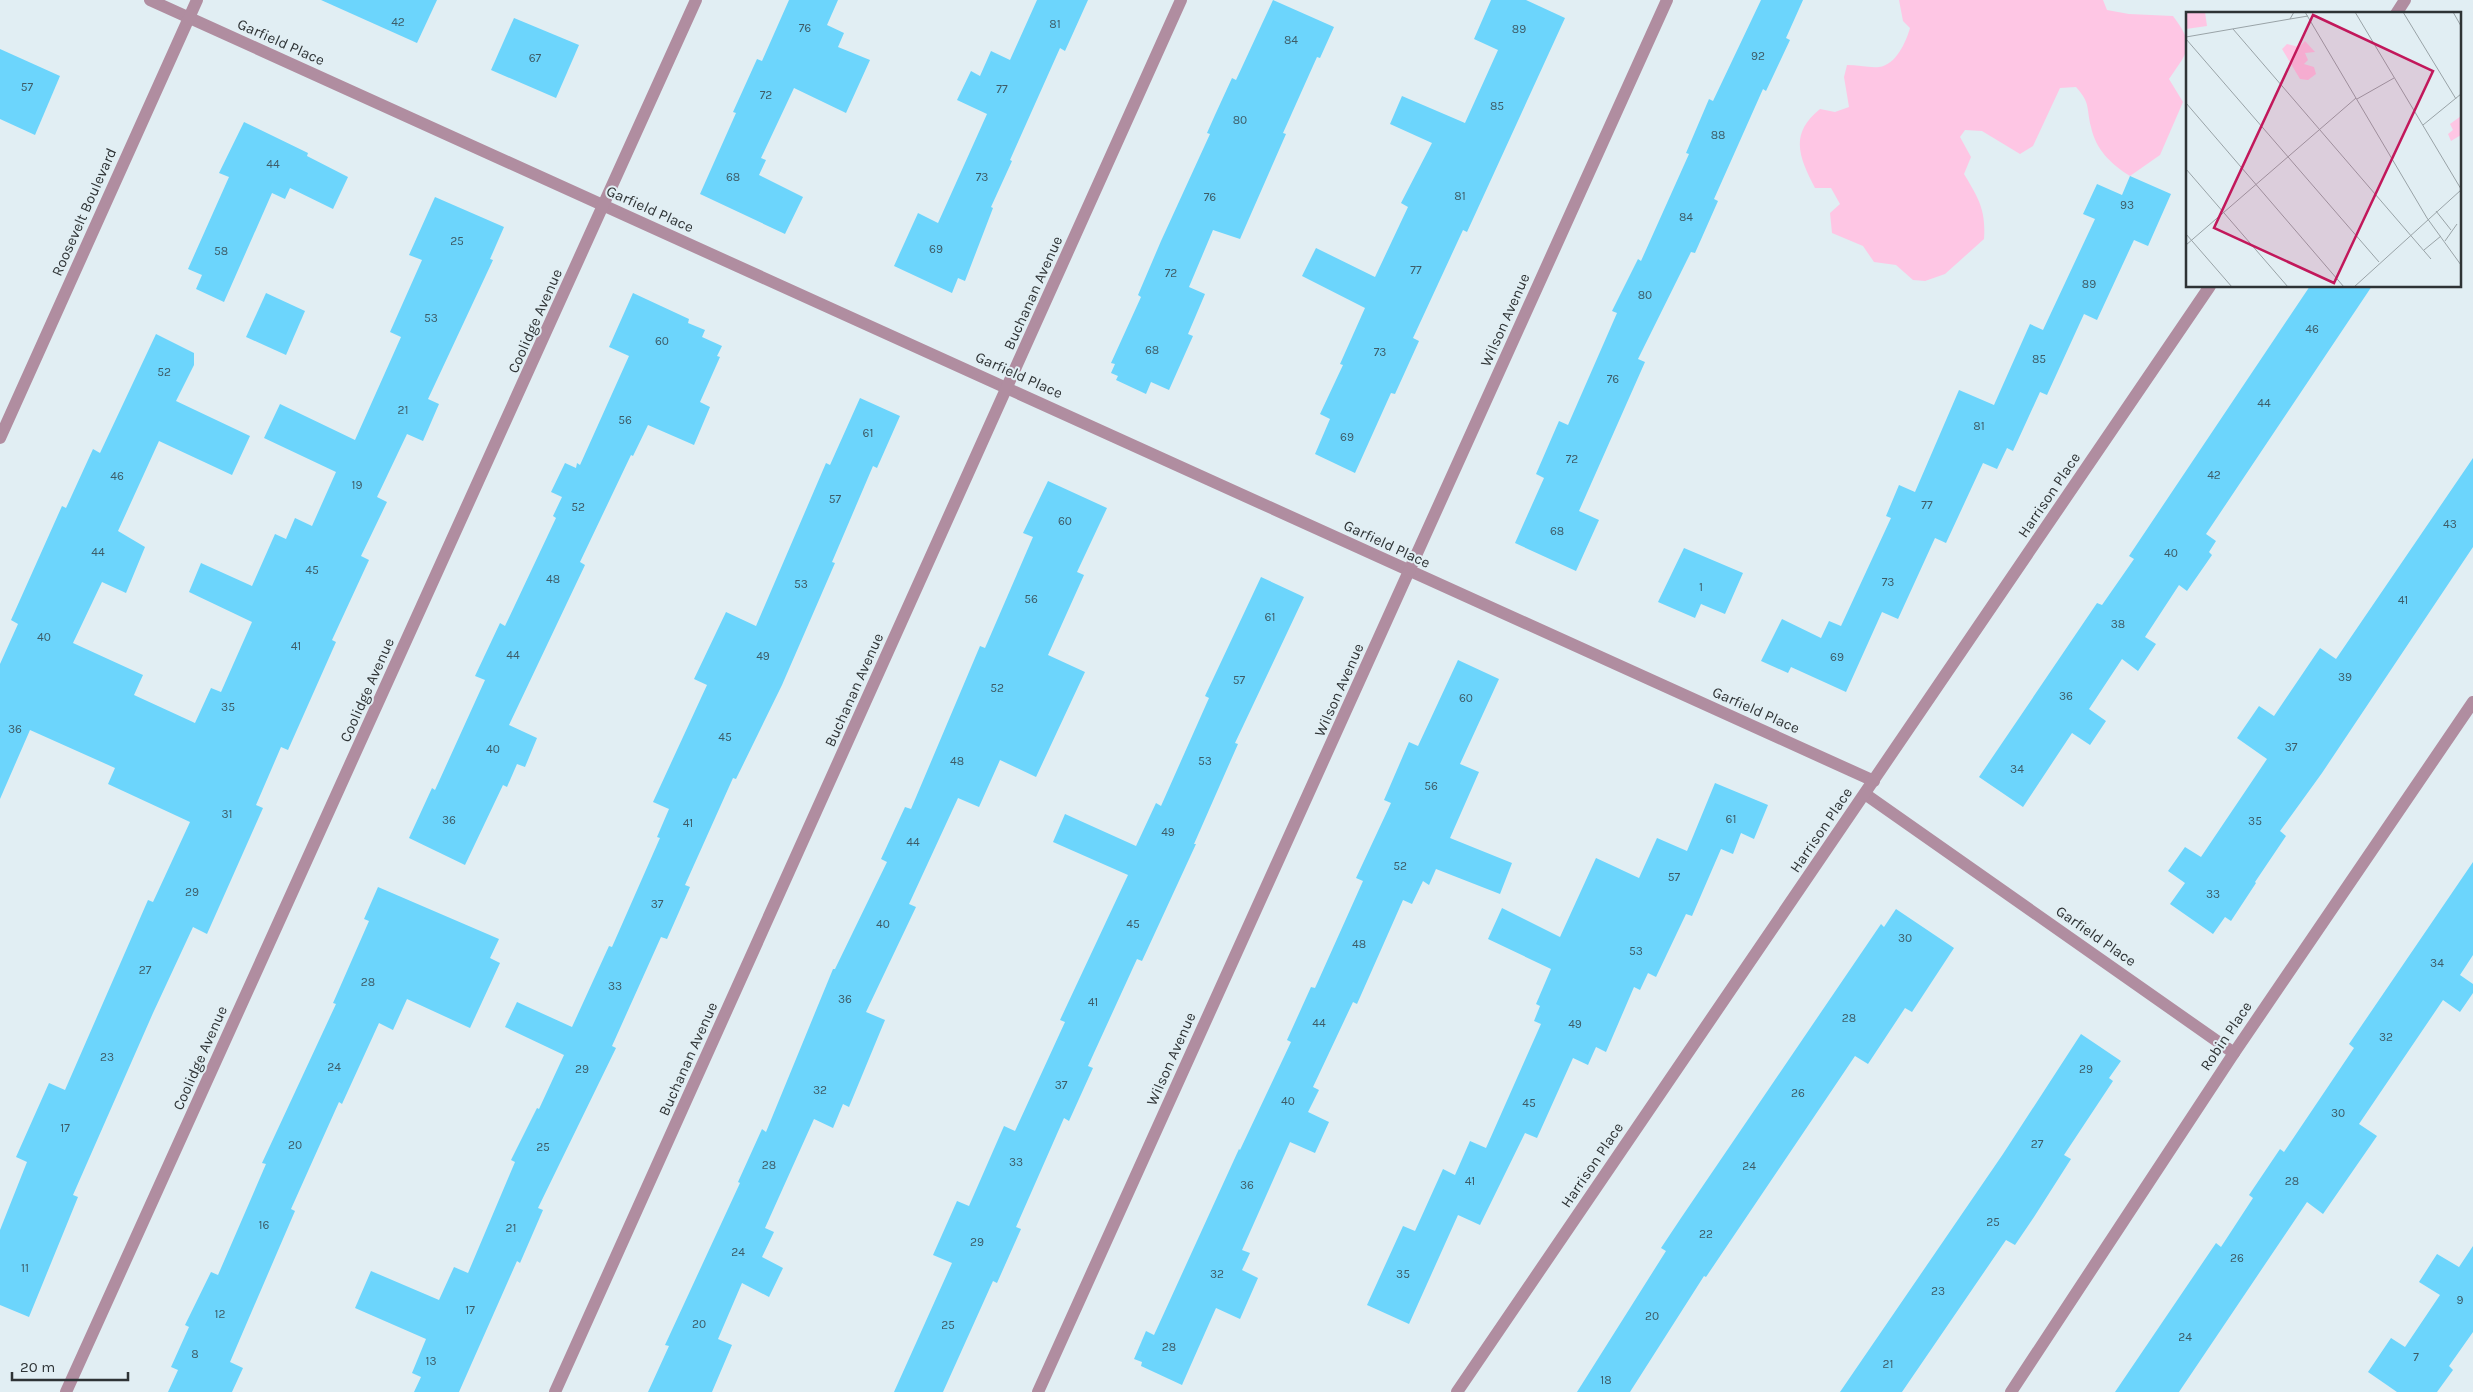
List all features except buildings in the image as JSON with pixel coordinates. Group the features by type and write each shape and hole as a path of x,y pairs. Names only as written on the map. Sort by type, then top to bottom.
{"street":[{"name":"Garfield Place","path":"150,0 1874,781"},
{"name":"Roosevelt Boulevard","path":"0,438 197,0"},
{"name":"Coolidge Avenue","path":"66,1392 696,0"},
{"name":"Buchanan Avenue","path":"555,1392 1181,0"},
{"name":"Wilson Avenue","path":"1038,1392 1667,0"},
{"path":"2397,12 2405,0"},
{"name":"Harrison Place","path":"1457,1392 2209,288"},
{"name":"Robin Place","path":"2011,1392 2234,1053 2473,702"},
{"name":"Garfield Place","path":"1865,794 2234,1053"}],"shaded area":[{"path":"1899,0 2103,0 2107,10 2129,14 2173,16 2185,35 2186,52 2169,79 2183,102 2160,155 2130,176 2105,156 2097,143 2093,135 2086,102 2076,87 2060,88 2033,146 2020,154 1982,131 1965,130 1960,137 1971,157 1964,174 1983,212 1984,239 1945,274 1925,281 1913,280 1896,265 1874,262 1863,246 1832,233 1830,213 1840,204 1831,188 1815,188 1801,156 1800,146 1804,128 1810,118 1820,109 1835,112 1849,107 1844,77 1847,65 1879,67 1890,62 1895,57 1906,40 1910,28 1903,21"}]}
